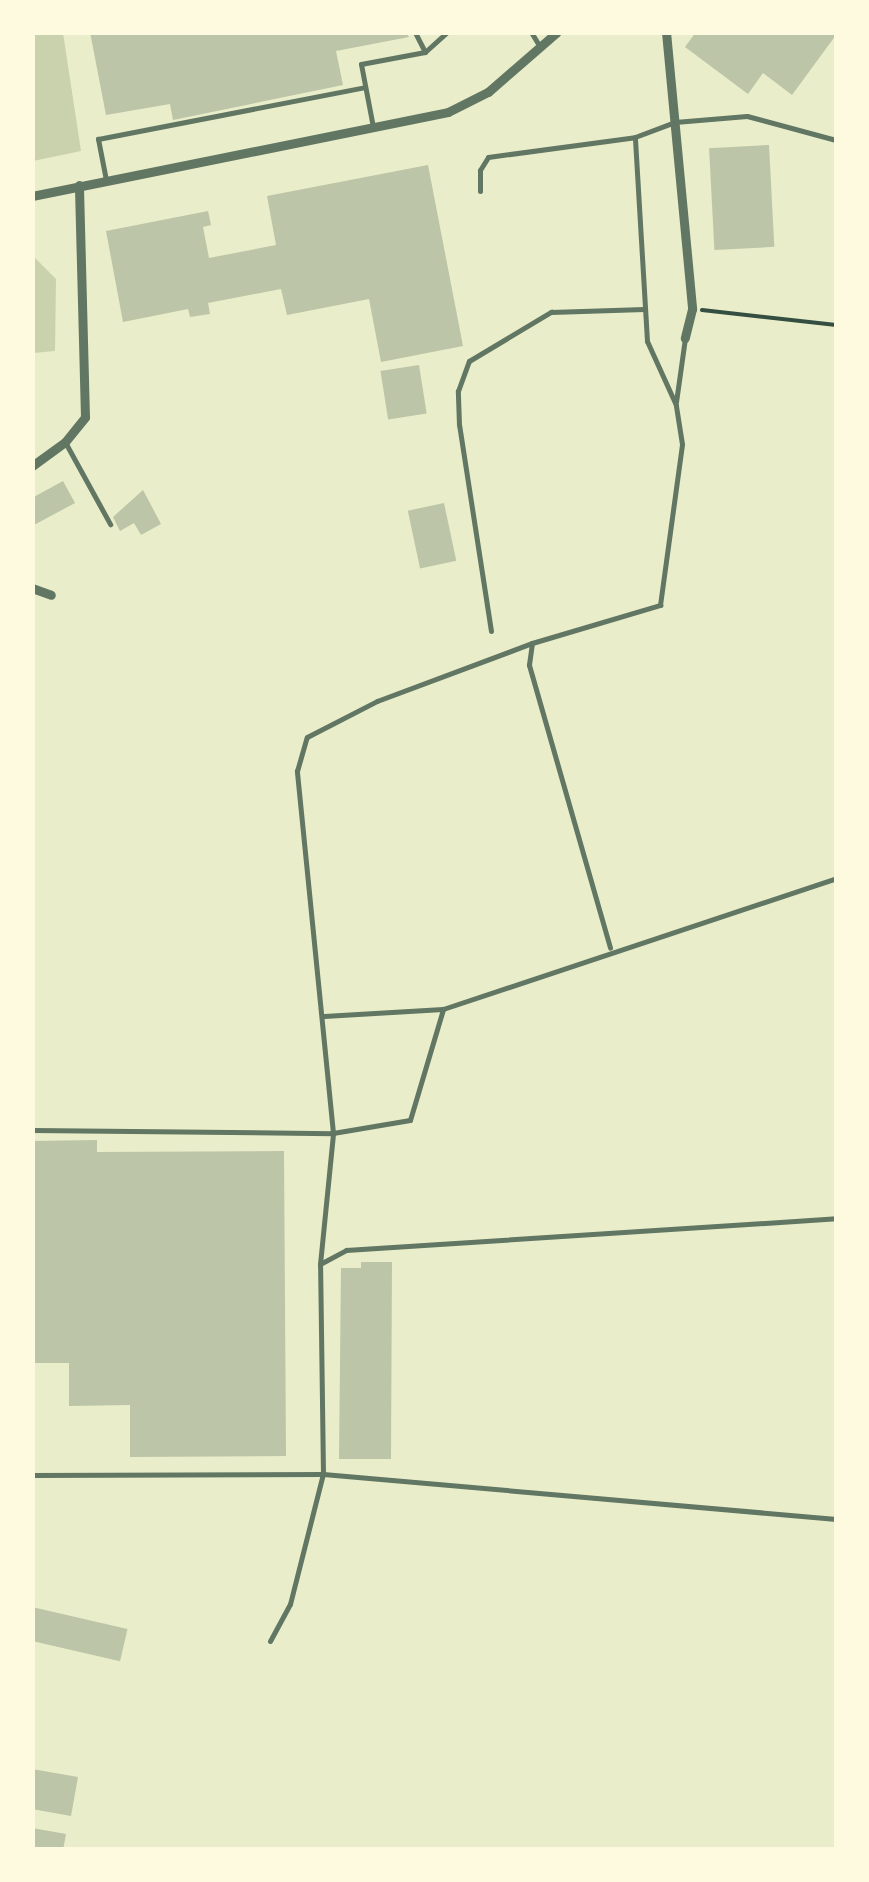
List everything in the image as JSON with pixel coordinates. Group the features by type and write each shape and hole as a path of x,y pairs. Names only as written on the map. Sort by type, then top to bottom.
{"street":[{"path":"32,196 448,112 488,92 557,32"},
{"path":"666,32 692,309 685,338"},
{"path":"32,466 65,442 84,417 79,185"},
{"path":"32,588 52,596"}],"lane":[{"path":"415,32 426,52"},
{"path":"374,128 360,64 426,52 447,32"},
{"path":"530,32 540,48"},
{"path":"106,180 98,139 366,87"},
{"path":"480,191 480,170 488,157 635,137 675,122 748,116 836,140"},
{"path":"635,137 650,359 676,405"},
{"path":"492,631 458,425 458,391 469,361 551,312 644,308"},
{"path":"270,1641 290,1604 323,1474 320,1264 333,1132 297,772 307,737 377,701 532,642 660,606 682,444 676,405 685,338"},
{"path":"65,442 110,524"},
{"path":"532,642 529,665 610,948"},
{"path":"324,1016 443,1009 610,948 836,878"},
{"path":"32,1130 333,1132 410,1120 443,1009"},
{"path":"320,1264 346,1250 836,1218"},
{"path":"32,1475 323,1474 836,1519"}],"path":[{"path":"692,309 836,325"}],"green space":[{"path":"33,32 63,33 81,151 33,161"},
{"path":"33,256 56,279 55,351 33,353"}],"building":[{"path":"90,32 406,32 409,37 336,51 343,85 173,120 170,104 106,115"},
{"path":"696,32 836,35 792,95 763,73 748,94 685,47"},
{"path":"769,145 774,247 714,250 709,148"},
{"path":"428,165 463,346 381,362 369,299 287,315 281,289 208,303 210,314 190,317 188,309 123,322 106,231 208,211 211,225 203,227 209,258 276,245 267,196"},
{"path":"419,365 427,413 388,419 380,371"},
{"path":"63,481 75,503 32,526 32,498"},
{"path":"143,490 161,524 141,535 134,523 120,531 113,517"},
{"path":"444,503 456,561 420,568 408,511"},
{"path":"97,1140 97,1152 284,1151 286,1456 130,1457 130,1405 69,1406 69,1363 32,1363 32,1141"},
{"path":"361,1262 392,1262 391,1459 339,1459 341,1268 361,1268"},
{"path":"32,1607 127,1629 120,1661 32,1641"},
{"path":"32,1769 78,1777 71,1816 32,1809"},
{"path":"32,1828 66,1834 63,1850 32,1850"}]}
